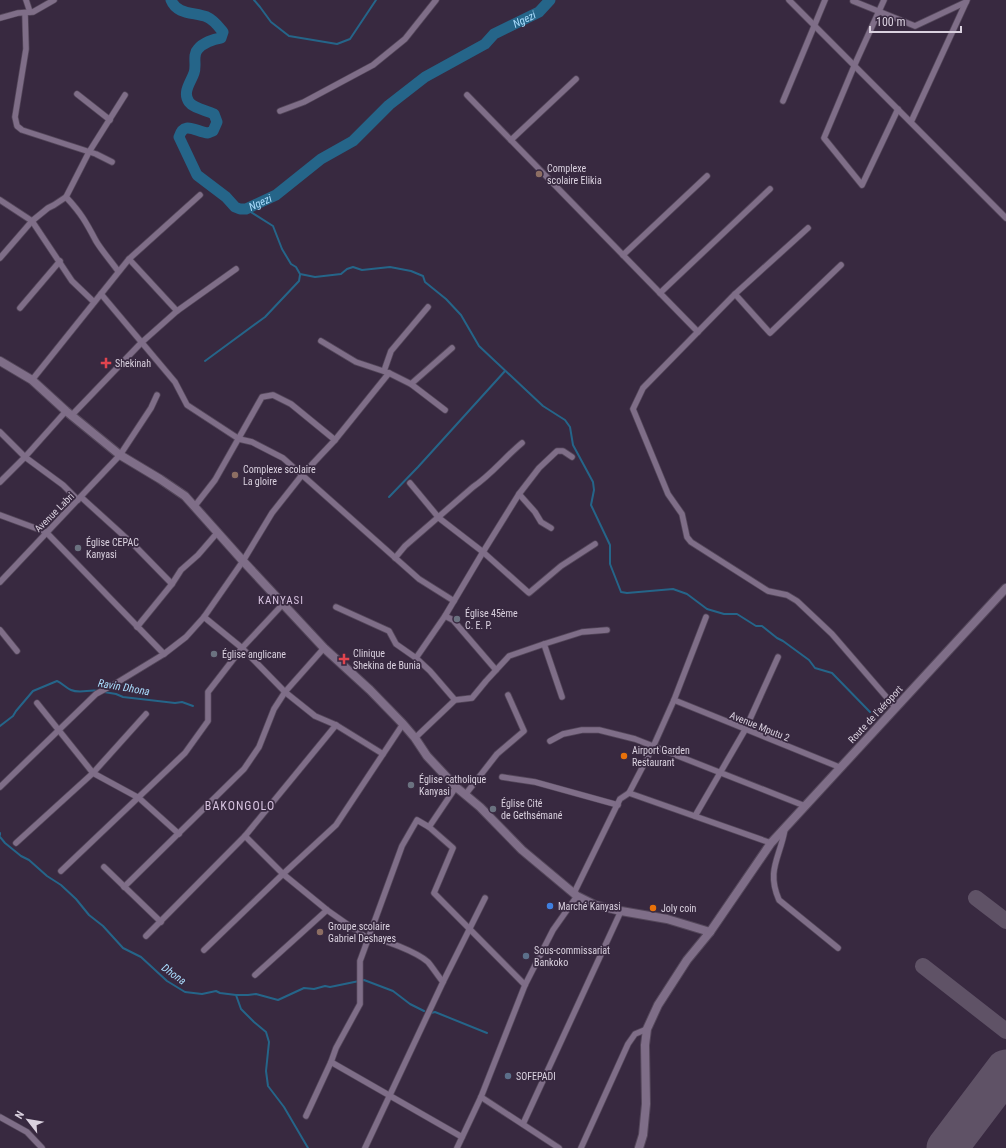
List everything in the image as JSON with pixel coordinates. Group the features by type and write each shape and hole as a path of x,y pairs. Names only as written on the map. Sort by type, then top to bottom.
{"street":[{"path":"26,0 28,13 26,49 15,117 17,126 22,130 96,154 112,162"},
{"path":"0,18 18,13 33,12 54,0"},
{"path":"280,111 304,102 372,65 405,39 436,0"},
{"path":"790,0 1006,218"},
{"path":"784,101 825,0"},
{"path":"884,0 854,64 824,138 862,185 898,109"},
{"path":"853,2 915,26 966,1"},
{"path":"911,122 966,1"},
{"path":"511,140 576,79"},
{"path":"76,94 110,120"},
{"path":"0,258 32,221 48,208 66,197 89,152 125,95"},
{"path":"467,96 698,332"},
{"path":"623,255 707,176"},
{"path":"660,294 770,189"},
{"path":"32,380 118,271 129,259 200,195"},
{"path":"66,197 78,210 90,227 96,242 118,271"},
{"path":"0,200 32,221 60,261 72,282 94,302"},
{"path":"808,228 735,294 643,388 633,409 668,494 682,514 687,537 691,542 768,591 787,595 797,601 832,634 895,707"},
{"path":"129,259 177,310"},
{"path":"20,308 60,261"},
{"path":"735,294 770,333 842,265"},
{"path":"0,482 141,343 177,310 236,268"},
{"path":"101,294 174,382 187,405 239,439 252,442 283,458 419,579 454,601"},
{"path":"0,788 96,694 164,654 186,637 204,617 243,561 272,512 335,440 387,372 391,351 428,307"},
{"path":"321,341 356,362 387,372 412,384 445,410"},
{"path":"412,384 452,348"},
{"path":"0,362 32,380 120,455 185,496 217,533 324,648 370,690 403,724 427,756 456,787 480,807 522,850 576,894 595,905 621,912 667,919 710,932"},
{"name":"Avenue Labri","path":"0,582 120,455 151,408 157,395"},
{"path":"194,507 215,480 262,397 273,395 291,404 335,440"},
{"path":"0,432 25,457 63,485 135,546 172,584"},
{"path":"395,558 405,546 473,487 485,479 503,459 522,443"},
{"path":"416,658 445,616 519,494 539,468 557,451 563,451 572,457"},
{"path":"410,483 439,518 483,552 529,594 561,566 595,544"},
{"path":"519,494 536,512 542,522 551,528"},
{"path":"0,514 46,532 164,654"},
{"path":"137,627 172,584 181,570 198,555 217,533"},
{"path":"0,570 7,573"},
{"name":"Route de l'aéroport","path":"639,1148 643,1135 646,1104 644,1045 647,1029 658,1005 687,960 710,932 771,843 839,767 1006,588"},
{"path":"61,871 185,753 208,721 208,692 242,648 283,604"},
{"path":"336,607 389,631 396,644 416,658 430,671 455,700"},
{"path":"445,616 453,620 496,670"},
{"path":"204,617 242,648 285,692 315,716 336,725 383,754"},
{"path":"457,1148 480,1097 525,985 553,930 576,894 620,799 629,793 653,747 674,700 706,617"},
{"path":"0,630 17,651"},
{"path":"415,738 455,700 472,698 510,656 582,632 607,630"},
{"path":"544,644 562,697"},
{"path":"124,887 244,769 259,747 274,709 285,692 324,648"},
{"path":"695,816 745,730 778,657"},
{"path":"465,795 497,754 524,731 508,695"},
{"name":"Avenue Mputu 2","path":"674,700 839,767"},
{"path":"37,703 93,773 139,798 178,834"},
{"path":"16,843 93,773 146,714"},
{"path":"204,950 336,825 403,724"},
{"path":"146,936 245,836 336,725"},
{"path":"550,741 564,734 576,731 599,730 635,740 805,806"},
{"path":"502,777 535,782 618,804"},
{"path":"429,827 456,787"},
{"path":"629,793 771,843"},
{"path":"306,1116 336,1048 360,1004 360,961 367,938 402,846 417,820 429,827 453,848 434,893 525,985"},
{"path":"786,827 772,874 775,890 779,900 838,948"},
{"path":"245,836 283,874 327,910 367,938 375,938 414,953 427,962 443,982"},
{"path":"104,867 161,922"},
{"path":"365,1148 443,982 485,898"},
{"path":"255,975 327,910"},
{"path":"523,1124 621,912"},
{"path":"581,1148 628,1044 635,1034 647,1029"},
{"path":"331,1062 462,1137"},
{"path":"480,1097 559,1148"},
{"path":"0,1117 27,1132 42,1148"}],"waterway":[{"name":"Ngezi","path":"171,0 174,5 182,11 209,18 216,23 223,32 221,38 205,43 196,51 195,70 186,95 191,104 197,108 214,114 217,122 213,131 208,133 187,128 181,132 179,137 197,175 226,197 235,207 240,209 246,209 276,195 321,159 353,141 389,105 425,77 485,44 494,34 539,12 550,0"},
{"path":"254,0 271,22 289,36 337,44 350,39 376,0"},
{"path":"246,209 273,226 282,249 291,264 296,267 300,274 315,277 341,274 347,269 353,267 362,270 390,267 411,271 423,276 425,282 446,299 461,315 479,346 543,406 565,420 570,427 573,445 593,482 594,490 591,505 610,545 610,564 621,592 627,593 673,589 687,594 707,609 724,614 737,614 756,626 762,626 809,660 815,668 832,673 870,712"},
{"path":"205,361 265,317 299,281 300,275"},
{"path":"389,497 505,371"},
{"name":"Ravin Dhona","path":"0,726 13,716 33,691 57,681 74,691 99,691"},
{"name":"Ravin Dhona","path":"104,692 123,697 175,703 182,702 193,706"},
{"name":"Dhona","path":"0,837 21,856 29,860 47,876 61,885 123,948 141,957 167,981 185,992 202,994 216,991 236,995 256,994 278,1000 304,988 314,989 325,986 330,987 364,980 393,991 410,1004 424,1011"},
{"path":"236,995 241,1009 266,1032 269,1042 266,1071 268,1086 284,1107 308,1148"},
{"name":"Dhona","path":"431,1013 435,1012 487,1033"}],"taxiway":[{"path":"976,898 1006,921"},
{"path":"923,966 1006,1031"}],"runway":[{"path":"947,1148 1006,1070"}],"place":[{"name":"Complexe scolaire Elikia","path":"539,174"},
{"name":"Shekinah","path":"106,363"},
{"name":"Complexe scolaire La gloire","path":"235,475"},
{"name":"Église CEPAC Kanyasi","path":"78,548"},
{"name":"Église 45ème C. E. P.","path":"457,619"},
{"name":"Église anglicane","path":"214,654"},
{"name":"Clinique Shekina de Bunia","path":"344,659"},
{"name":"Airport Garden Restaurant","path":"624,756"},
{"name":"Église catholique Kanyasi","path":"411,785"},
{"name":"Église Cité de Gethsémané","path":"493,809"},
{"name":"Marché Kanyasi","path":"550,906"},
{"name":"Joly coin","path":"653,908"},
{"name":"Groupe scolaire Gabriel Deshayes","path":"320,932"},
{"name":"Sous-commissariat Bankoko","path":"526,956"},
{"name":"SOFEPADI","path":"508,1076"}],"district":[{"name":"KANYASI","path":"281,600"},
{"name":"BAKONGOLO","path":"240,806"}]}
